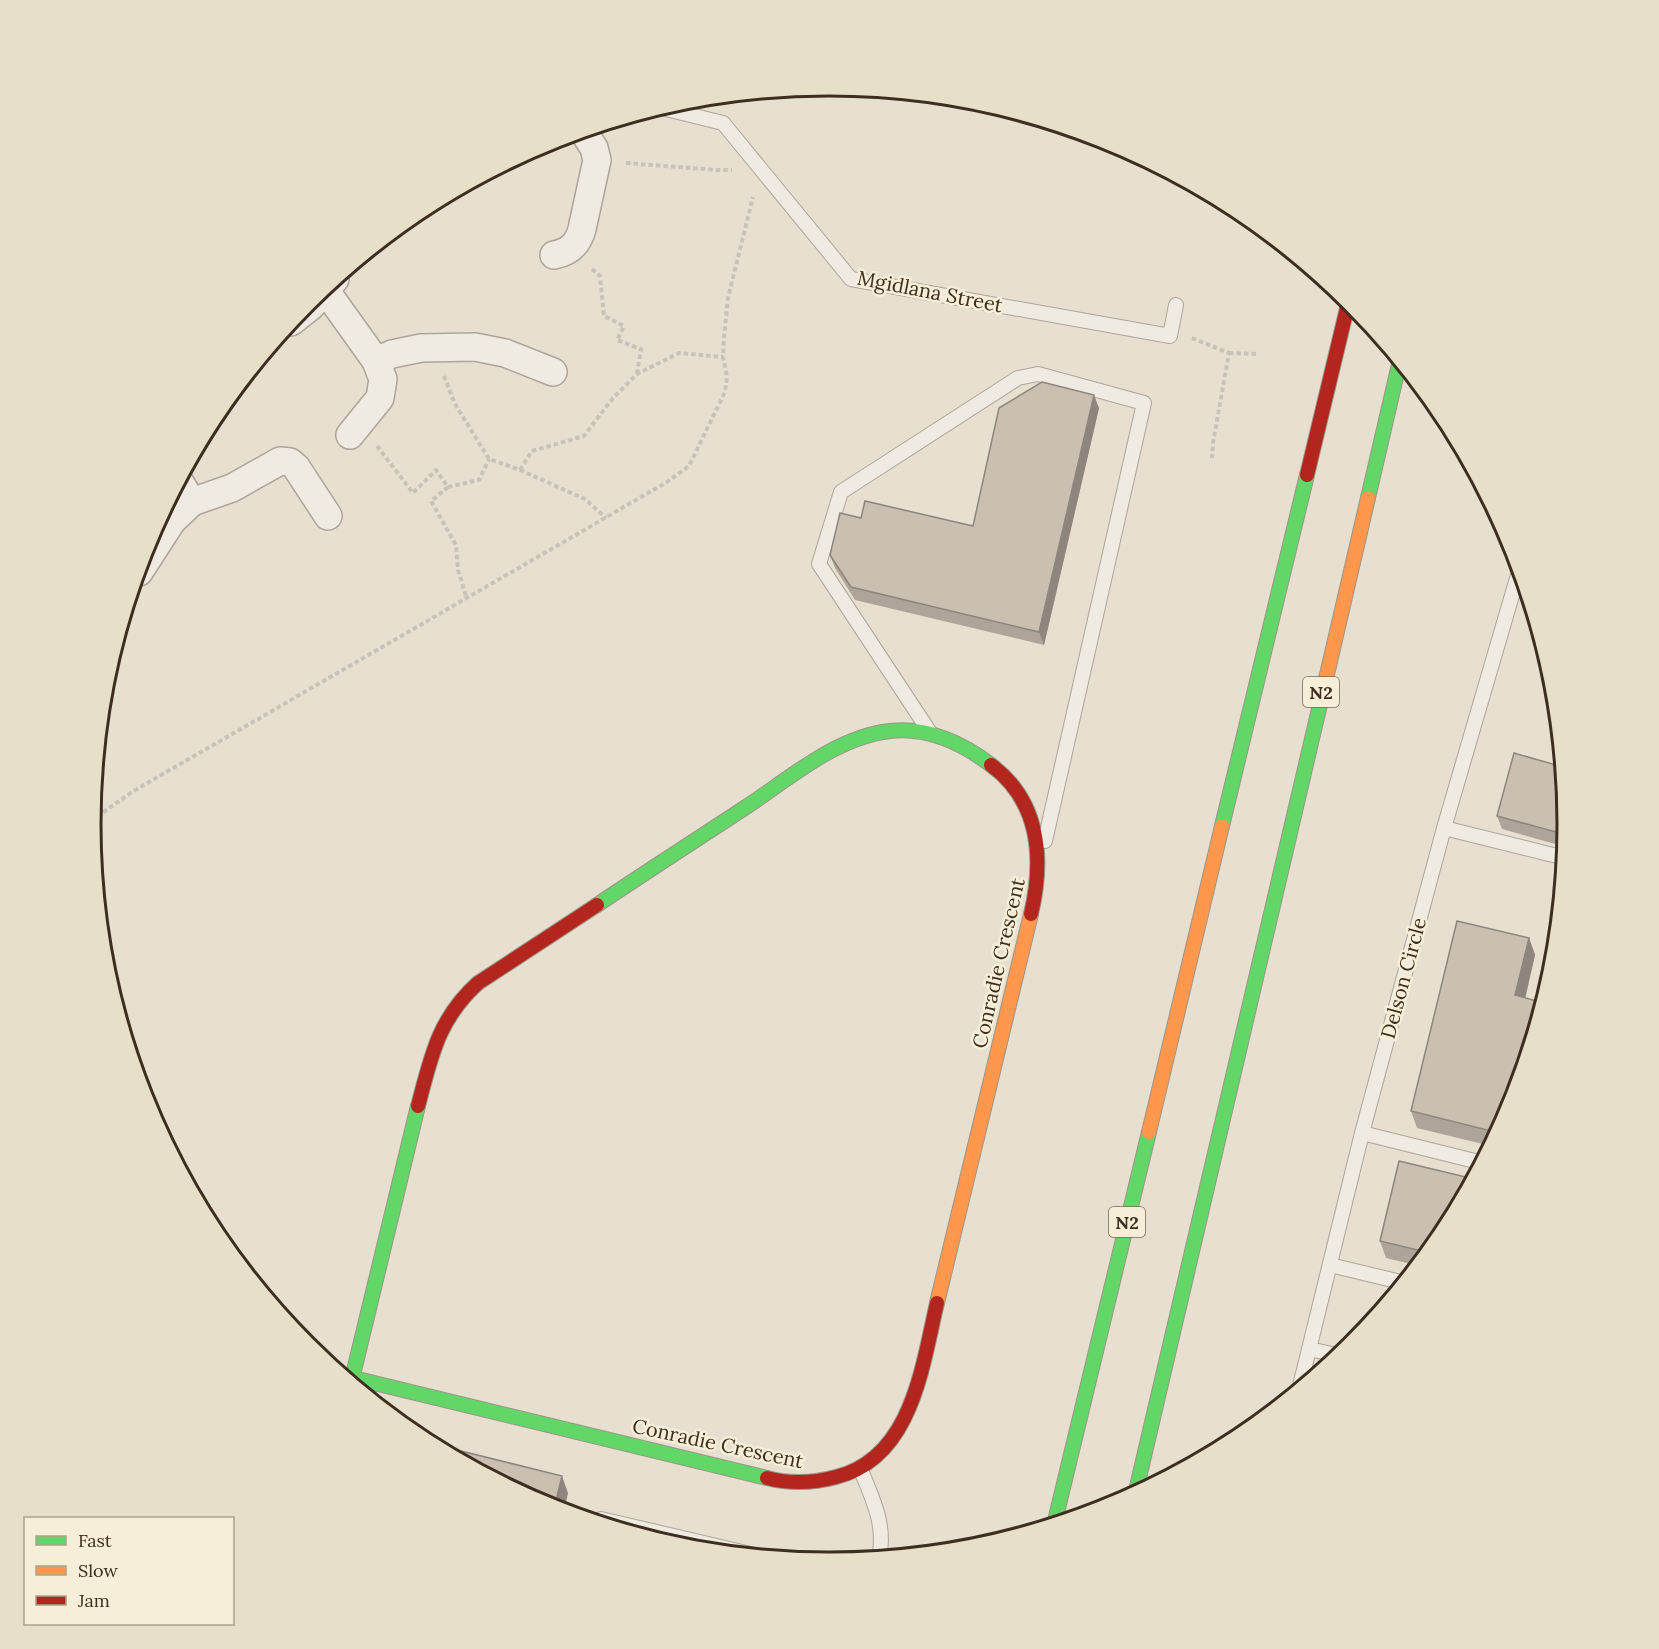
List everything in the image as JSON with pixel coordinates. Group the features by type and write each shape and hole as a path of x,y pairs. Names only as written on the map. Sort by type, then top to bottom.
{"main road":[{"name":"N2","path":"1056,1516 1346,311"},
{"name":"N2","path":"1137,1485 1312,728 1398,370"},
{"name":"Conradie Crescent","path":"350,1373 431,1055 445,1020 456,1004 478,983 839,746 862,736 888,731 913,730 930,733 955,740 992,762 1008,779 1031,820 1040,866 1037,890 915,1394 907,1416 895,1436 880,1454 860,1468 840,1477 819,1482 797,1483 775,1480 362,1382"}],"street":[{"path":"561,253 580,237 597,160 594,148 587,138"},
{"path":"334,291 376,361 383,379 380,398 372,411 350,435"},
{"path":"376,361 409,349 488,348 553,372"},
{"path":"156,545 172,521 186,491 231,488 280,461 296,467 328,516"}],"lane":[{"name":"Mgidlana Street","path":"679,112 723,123 851,279 1170,336"},
{"path":"1170,336 1176,306"},
{"path":"930,733 819,564 841,492 1018,378 1038,374 1143,403 1040,866"},
{"name":"Delson Circle","path":"1302,1379 1362,1133 1444,828 1516,582"},
{"path":"1444,828 1557,856"},
{"path":"1362,1133 1475,1161"},
{"path":"1330,1265 1396,1281"},
{"path":"1309,1349 1330,1354"},
{"path":"860,1468 881,1520 881,1551"}],"path":[{"path":"102,813 132,792 668,482 689,466 725,392 727,377 723,357 728,298 760,168 717,170 597,160"},
{"path":"561,253 600,276 604,316 624,326 617,340 641,349 637,374"},
{"path":"1170,336 1181,332 1199,343 1229,353 1258,354"},
{"path":"432,348 455,404 489,459 585,499 606,518"},
{"path":"1212,458 1229,353"},
{"path":"520,470 532,451 584,436 613,398 637,374 679,354 723,357"},
{"path":"372,411 374,442 413,493 435,471 448,487"},
{"path":"467,599 458,570 456,545 431,501 448,487 478,480 489,459"}],"building":[{"path":"1042,382 1094,395 1039,632 851,587 830,555 840,513 861,518 865,501 973,526 999,408"},
{"path":"1514,753 1555,765 1558,832 1497,816"},
{"path":"1457,921 1529,938 1515,995 1536,1001 1519,1059 1490,1131 1411,1111"},
{"path":"1399,1161 1466,1177 1420,1250 1380,1241"},
{"path":"457,1450 562,1476 556,1500 507,1478"}],"traffic: fast":[{"path":"1368,498 1398,370"},
{"path":"1222,826 1307,475"},
{"path":"1137,1485 1322,696"},
{"path":"597,905 814,760 851,741 890,731 904,730 931,734 968,750 991,765"},
{"path":"353,1375 418,1106"},
{"path":"1056,1516 1149,1132"},
{"path":"358,1379 767,1478"}],"traffic: slow":[{"path":"1322,696 1368,498"},
{"path":"1149,1132 1222,826"},
{"path":"937,1303 1031,914"}],"traffic: jam":[{"path":"1307,475 1346,311"},
{"path":"991,765 1007,779 1029,813 1037,852 1037,873 1031,914"},
{"path":"418,1106 438,1040 464,997 478,983 597,905"},
{"path":"767,1478 793,1482 828,1479 862,1467 882,1451 897,1430 909,1407 926,1355 937,1303"}]}
